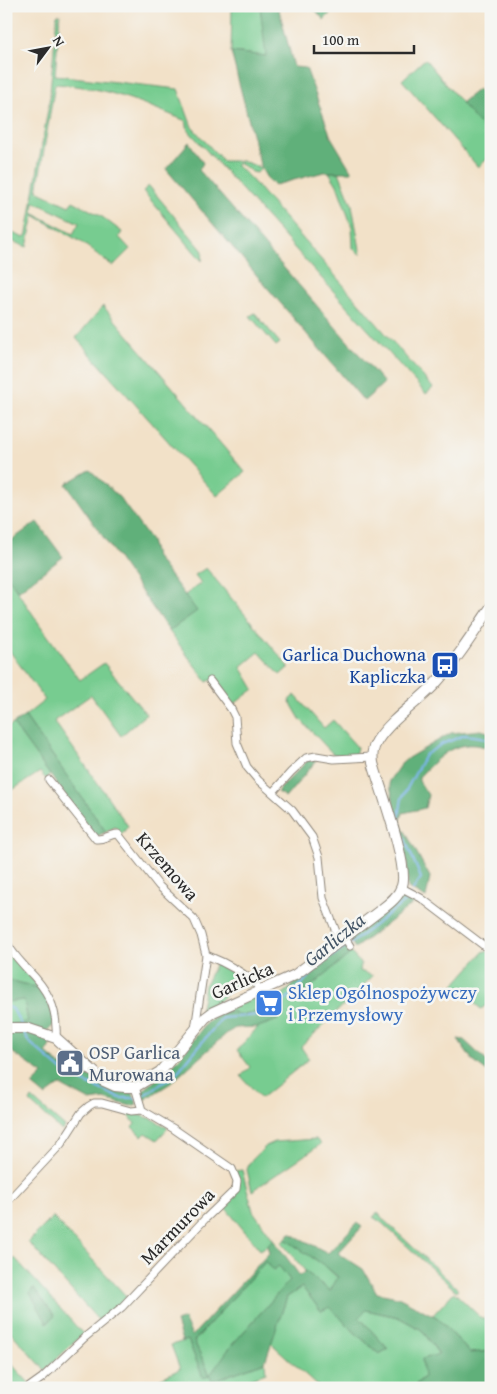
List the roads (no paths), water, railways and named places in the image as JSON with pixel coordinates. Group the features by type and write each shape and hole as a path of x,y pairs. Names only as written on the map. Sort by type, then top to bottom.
{"street":[{"path":"491,608 444,674 382,736 374,747 372,756 402,862 404,880 408,891 483,945 491,948"},
{"path":"210,681 235,717 237,743 244,762 258,780 292,810 312,837 319,857 323,898 345,942"},
{"path":"273,792 290,772 306,758 316,756 334,759 372,756"},
{"name":"Krzemowa","path":"49,780 96,839 102,840 113,834 118,834 159,886 194,919 201,935 206,955 194,1032"},
{"name":"Garlicka","path":"136,1090 160,1072 205,1018 213,1012 295,975 345,942 394,898 408,891"},
{"path":"6,941 10,950 50,997 55,1010 56,1038"},
{"path":"206,955 219,960 256,982 260,990"},
{"path":"6,1028 22,1027 56,1038 104,1081 115,1086 136,1090 141,1107 131,1111 102,1103 94,1103 89,1106 61,1144 6,1203"},
{"name":"Marmurowa","path":"28,1388 42,1378 84,1338 122,1307 236,1189 237,1181 232,1169 141,1107"}],"waterway":[{"name":"Garliczka","path":"412,891 421,878 398,823 402,798 425,755 442,744 465,735 481,737 491,741"},
{"name":"Garliczka","path":"141,1097 175,1075 222,1018 272,1014 321,964 354,941 408,899 410,895"},
{"name":"Garliczka","path":"6,1006 13,1009 21,1025"},
{"name":"Garliczka","path":"24,1032 28,1041 66,1074 120,1098 136,1098"}],"place":[{"name":"Garlica Duchowna Kapliczka","path":"445,665"},
{"name":"Sklep Ogólnospożywczy i Przemysłowy","path":"269,1003"},
{"name":"OSP Garlica Murowana","path":"70,1063"}]}
